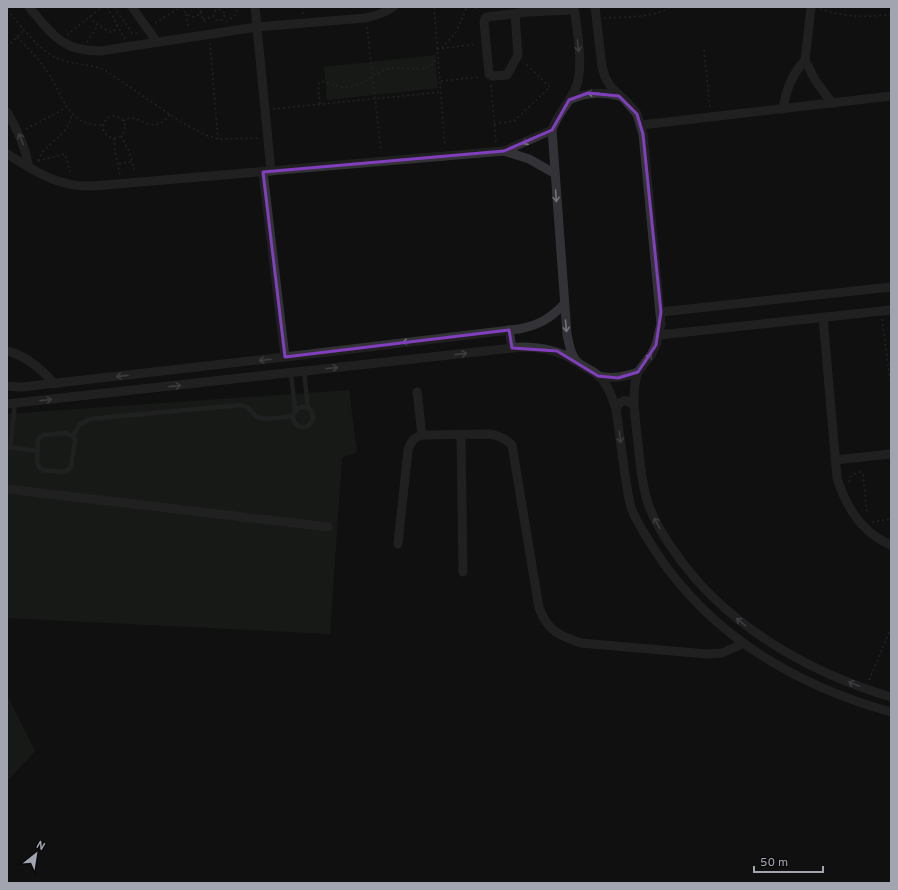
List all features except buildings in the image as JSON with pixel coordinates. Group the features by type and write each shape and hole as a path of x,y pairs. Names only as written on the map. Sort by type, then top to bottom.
{"street":[{"path":"29,7 46,29 60,41 78,50 100,51 188,37 212,31 366,18 379,15 393,7"},
{"path":"132,7 157,42"},
{"path":"255,7 268,138 267,171 284,357"},
{"path":"595,7 602,66 605,77 611,87 632,107 637,114 643,134 661,324 660,335 651,355 638,372 635,383 634,406 640,469 649,505 655,521 666,540 692,575 726,610 745,625 774,645 827,672 891,697"},
{"path":"783,109 785,94 790,82 796,70 805,60 816,8"},
{"path":"515,14 517,56 507,75 490,76 484,22 485,18 515,14 574,9 580,65 579,76 576,88 554,121 552,130 564,304 569,345 573,355 579,363"},
{"path":"805,60 815,80 832,103"},
{"path":"569,100 588,93 609,93 619,96"},
{"path":"641,125 891,96"},
{"path":"7,112 19,133 26,152 29,167"},
{"path":"7,154 47,177 74,185 105,186 500,151 552,130"},
{"path":"500,151 529,159 554,174"},
{"path":"661,312 891,287"},
{"path":"7,386 22,387 55,384 509,330 532,326 544,321 555,314 564,304"},
{"path":"660,335 891,310"},
{"path":"823,317 837,478 842,494 860,523 873,535 891,545"},
{"path":"509,330 512,348"},
{"path":"11,403 512,348 546,348 563,354 579,363 598,376 607,386 616,409 627,490 632,509 640,528 667,568 702,610 742,644 769,660 821,688 891,712"},
{"path":"7,351 35,365 55,384"},
{"path":"598,376 618,378 638,372"},
{"path":"416,392 422,435"},
{"path":"616,409 618,404 627,400 634,406"},
{"path":"461,434 463,572"},
{"path":"398,544 408,450 412,441 416,437 422,435 490,434 499,436 506,439 512,445 539,608 544,621 553,630 565,638 581,643 707,654 722,653 742,644"},
{"path":"835,460 891,454"},
{"path":"7,489 328,527"}],"lane":[{"path":"291,373 295,410 293,416 294,422 299,426 309,425 313,416 308,408 304,371"},
{"path":"11,403 9,448 37,451"},
{"path":"72,436 80,425 90,419 244,406 248,407 257,417 262,419 293,416"},
{"path":"295,410 301,406 308,408"},
{"path":"66,434 72,436 75,440 73,465 67,471 43,470 37,462 37,451 37,442 41,436 66,434"}],"path":[{"path":"60,41 102,7"},
{"path":"107,7 129,47"},
{"path":"114,7 132,33 136,34 182,7 186,14 188,37"},
{"path":"198,7 203,19 212,31 218,139"},
{"path":"186,14 194,17 205,7"},
{"path":"214,17 214,12 220,7"},
{"path":"222,24 235,15 239,7"},
{"path":"434,7 445,156"},
{"path":"442,48 456,32 467,7"},
{"path":"597,19 654,14 670,7"},
{"path":"816,8 854,17 891,14"},
{"path":"203,19 214,17 220,20 224,16 223,11 218,9"},
{"path":"7,10 36,43 56,58 72,63 98,67 105,70 193,129 218,139 268,138"},
{"path":"90,16 98,25 109,32 115,30 117,24"},
{"path":"366,18 382,161"},
{"path":"206,24 212,31"},
{"path":"78,50 92,36 98,25"},
{"path":"7,47 24,30"},
{"path":"17,38 46,69 72,114 82,122 102,125"},
{"path":"437,49 486,44"},
{"path":"704,50 711,117"},
{"path":"494,124 514,120 550,87 517,56"},
{"path":"320,104 318,85 321,81 337,86 348,87 359,84 388,69 420,70 428,67 438,58"},
{"path":"440,81 490,76 494,124 500,151"},
{"path":"265,110 440,92"},
{"path":"19,133 67,107"},
{"path":"72,114 70,124 64,132 44,148 37,162 65,154 74,185"},
{"path":"123,120 132,117 144,123 155,124 166,119 170,114"},
{"path":"114,115 123,120 125,126 121,135 114,138 109,137 102,130 104,120 109,116 114,115"},
{"path":"121,135 127,145 133,162 136,176 135,183"},
{"path":"114,138 115,151 119,164 122,184"},
{"path":"119,164 133,162"},
{"path":"881,311 891,387"},
{"path":"848,486 848,482 852,475 860,472 862,473 866,514"},
{"path":"860,523 891,520"},
{"path":"866,688 891,628"}],"highlighted area":[{"path":"588,93 619,96 637,114 643,134 661,312 656,345 638,372 618,378 598,376 557,351 512,348 509,330 285,357 263,172 504,151 552,130 569,100"}],"shaded area":[{"path":"435,55 438,88 327,100 324,67"},
{"path":"349,390 357,452 342,458 330,634 7,618 7,414"},
{"path":"7,695 35,751 7,781"}]}
